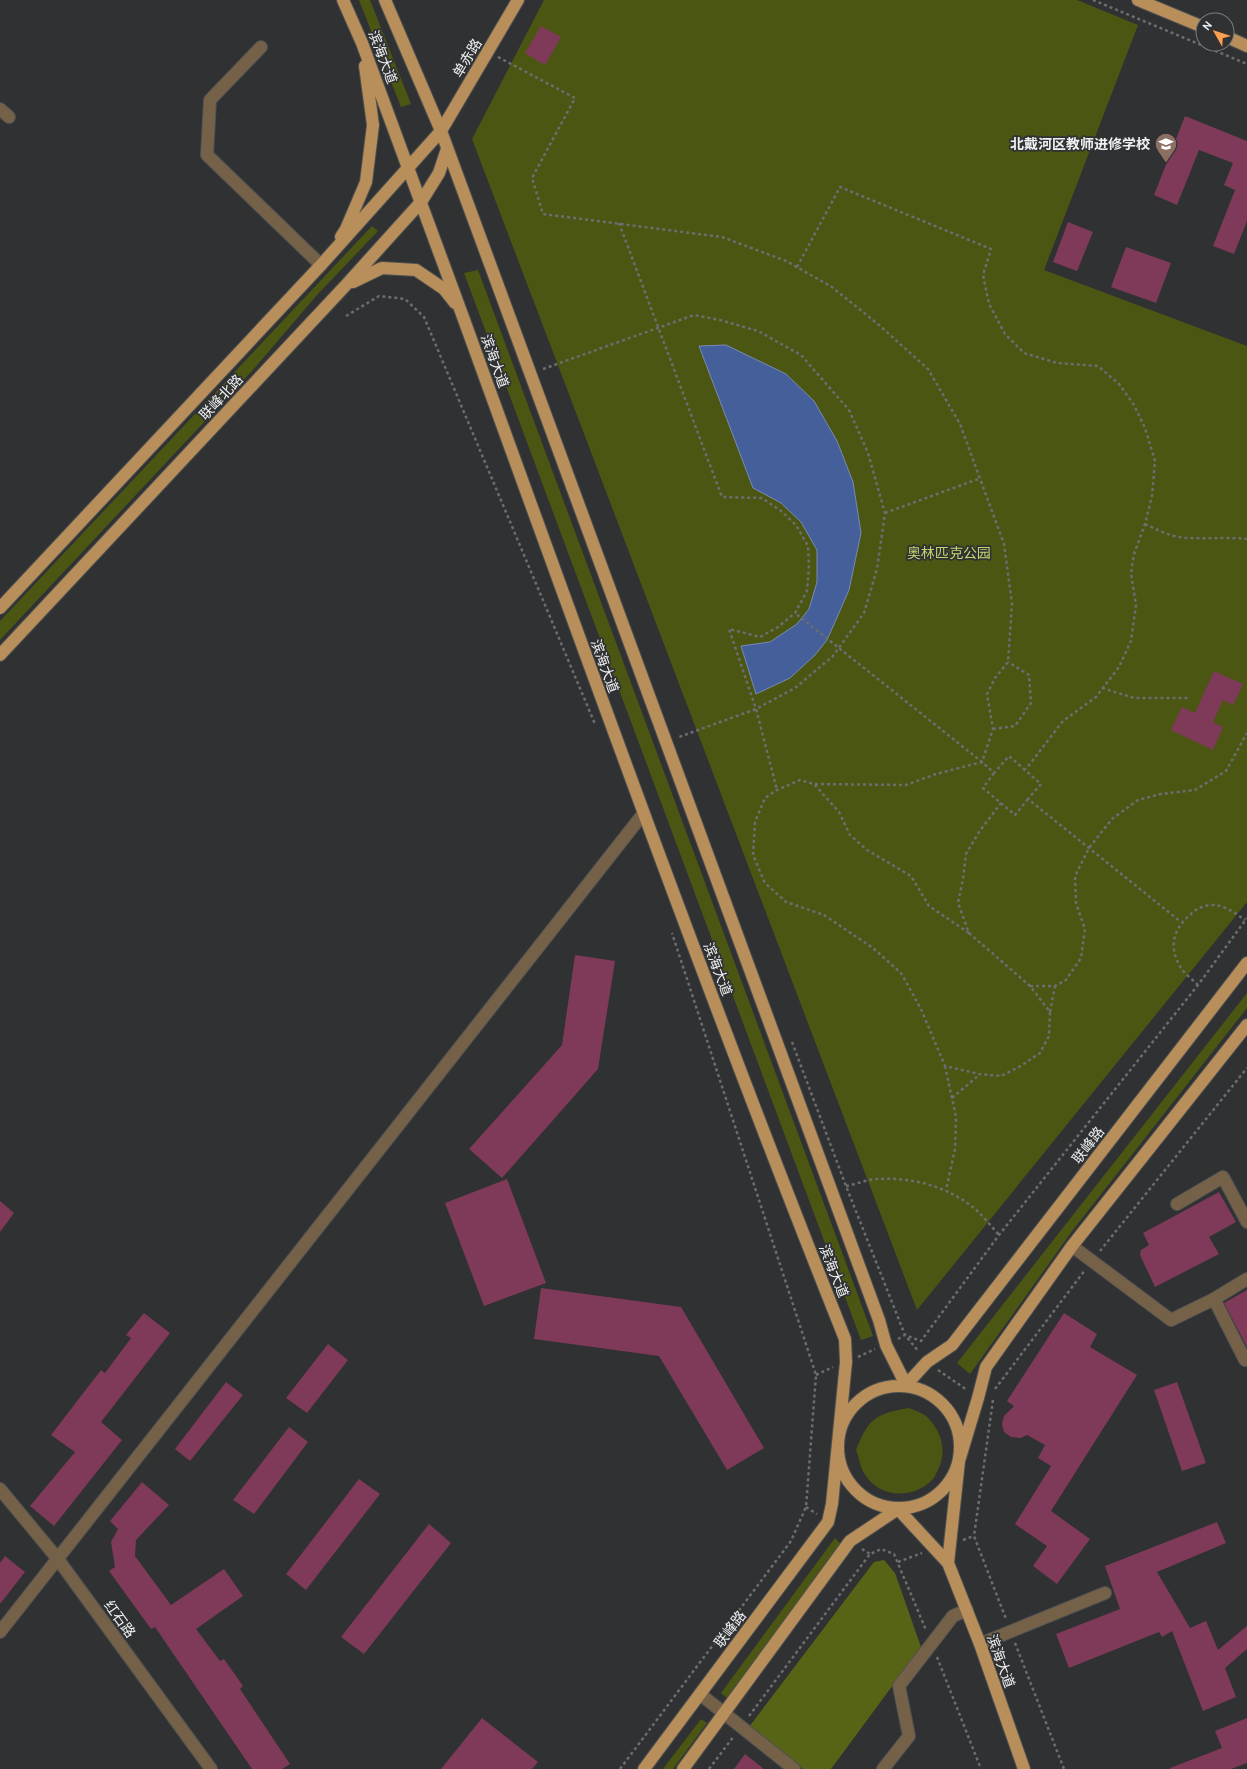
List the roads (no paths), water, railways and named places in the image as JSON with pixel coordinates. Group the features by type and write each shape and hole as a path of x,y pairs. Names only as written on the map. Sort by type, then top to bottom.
{"main road":[{"name":"滨海大道","path":"343,0 362,43 421,202 643,814 792,1207 845,1339 846,1362 837,1444"},
{"name":"滨海大道","path":"385,0 448,149 879,1320 886,1345 906,1385"},
{"name":"单赤路","path":"441,131 518,0"},
{"path":"1138,0 1195,24"},
{"path":"1235,41 1247,46"},
{"path":"321,265 346,229 366,182 373,125 362,43"},
{"name":"联峰北路","path":"0,608 321,265 441,131"},
{"name":"联峰北路","path":"0,654 346,285 421,202 439,173 448,149"},
{"path":"346,285 382,268 416,270 444,290 461,311"},
{"name":"联峰路","path":"906,1385 927,1362 952,1345 1247,963"},
{"path":"683,1769 850,1541 898,1509 919,1505 937,1495 951,1480 959,1461 986,1367 1072,1246 1247,1025"},
{"path":"906,1385 926,1391 943,1403 955,1420 960,1440 959,1461 948,1563 898,1509 879,1505 861,1496 848,1482 839,1464 837,1444 841,1424 852,1407 862,1398 867,1394 886,1386 906,1385"},
{"name":"联峰路","path":"644,1769 828,1522 832,1504 837,1444"},
{"name":"滨海大道","path":"948,1563 980,1644 1024,1769"}],"street":[{"path":"261,47 210,100 207,155 321,265"},
{"path":"0,1632 643,814"},
{"path":"1177,1204 1223,1177 1247,1222"},
{"path":"1072,1246 1171,1320 1214,1299 1247,1278"},
{"path":"1214,1299 1245,1360"},
{"name":"红石路","path":"0,1489 57,1558 211,1769"},
{"path":"980,1644 1105,1593"},
{"path":"883,1769 909,1736 899,1686 953,1616 967,1610"},
{"path":"700,1694 794,1769"}],"water":[{"path":"726,345 786,374 814,401 837,441 853,482 861,533 849,590 827,640 815,655 790,678 756,694 741,646 770,642 797,624 809,609 817,582 817,550 801,522 781,503 753,488 699,346"}],"place":[{"name":"北戴河区教师进修学校","path":"1166,164"}],"park label":[{"name":"奥林匹克公园","path":"949,553"}]}
